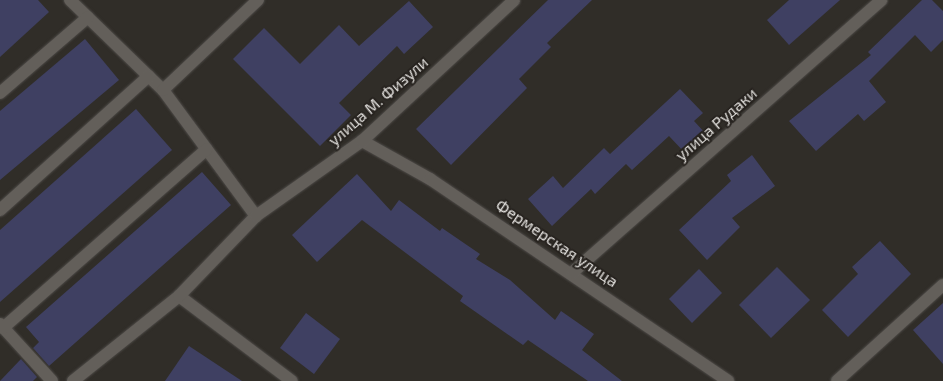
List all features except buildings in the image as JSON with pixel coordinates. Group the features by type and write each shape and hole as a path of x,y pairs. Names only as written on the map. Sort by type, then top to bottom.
{"street":[{"path":"70,0 164,90 256,216"},
{"path":"164,90 258,0"},
{"name":"улица М. Физули","path":"73,381 179,296 256,216 362,141 514,0"},
{"name":"улица Рудаки","path":"573,272 881,0"},
{"path":"0,93 88,18"},
{"path":"0,210 149,76"},
{"name":"Фермерская улица","path":"362,141 430,179 573,272 728,381"},
{"path":"52,381 2,326 207,149"},
{"path":"837,381 943,285"},
{"path":"179,296 292,381"}]}
